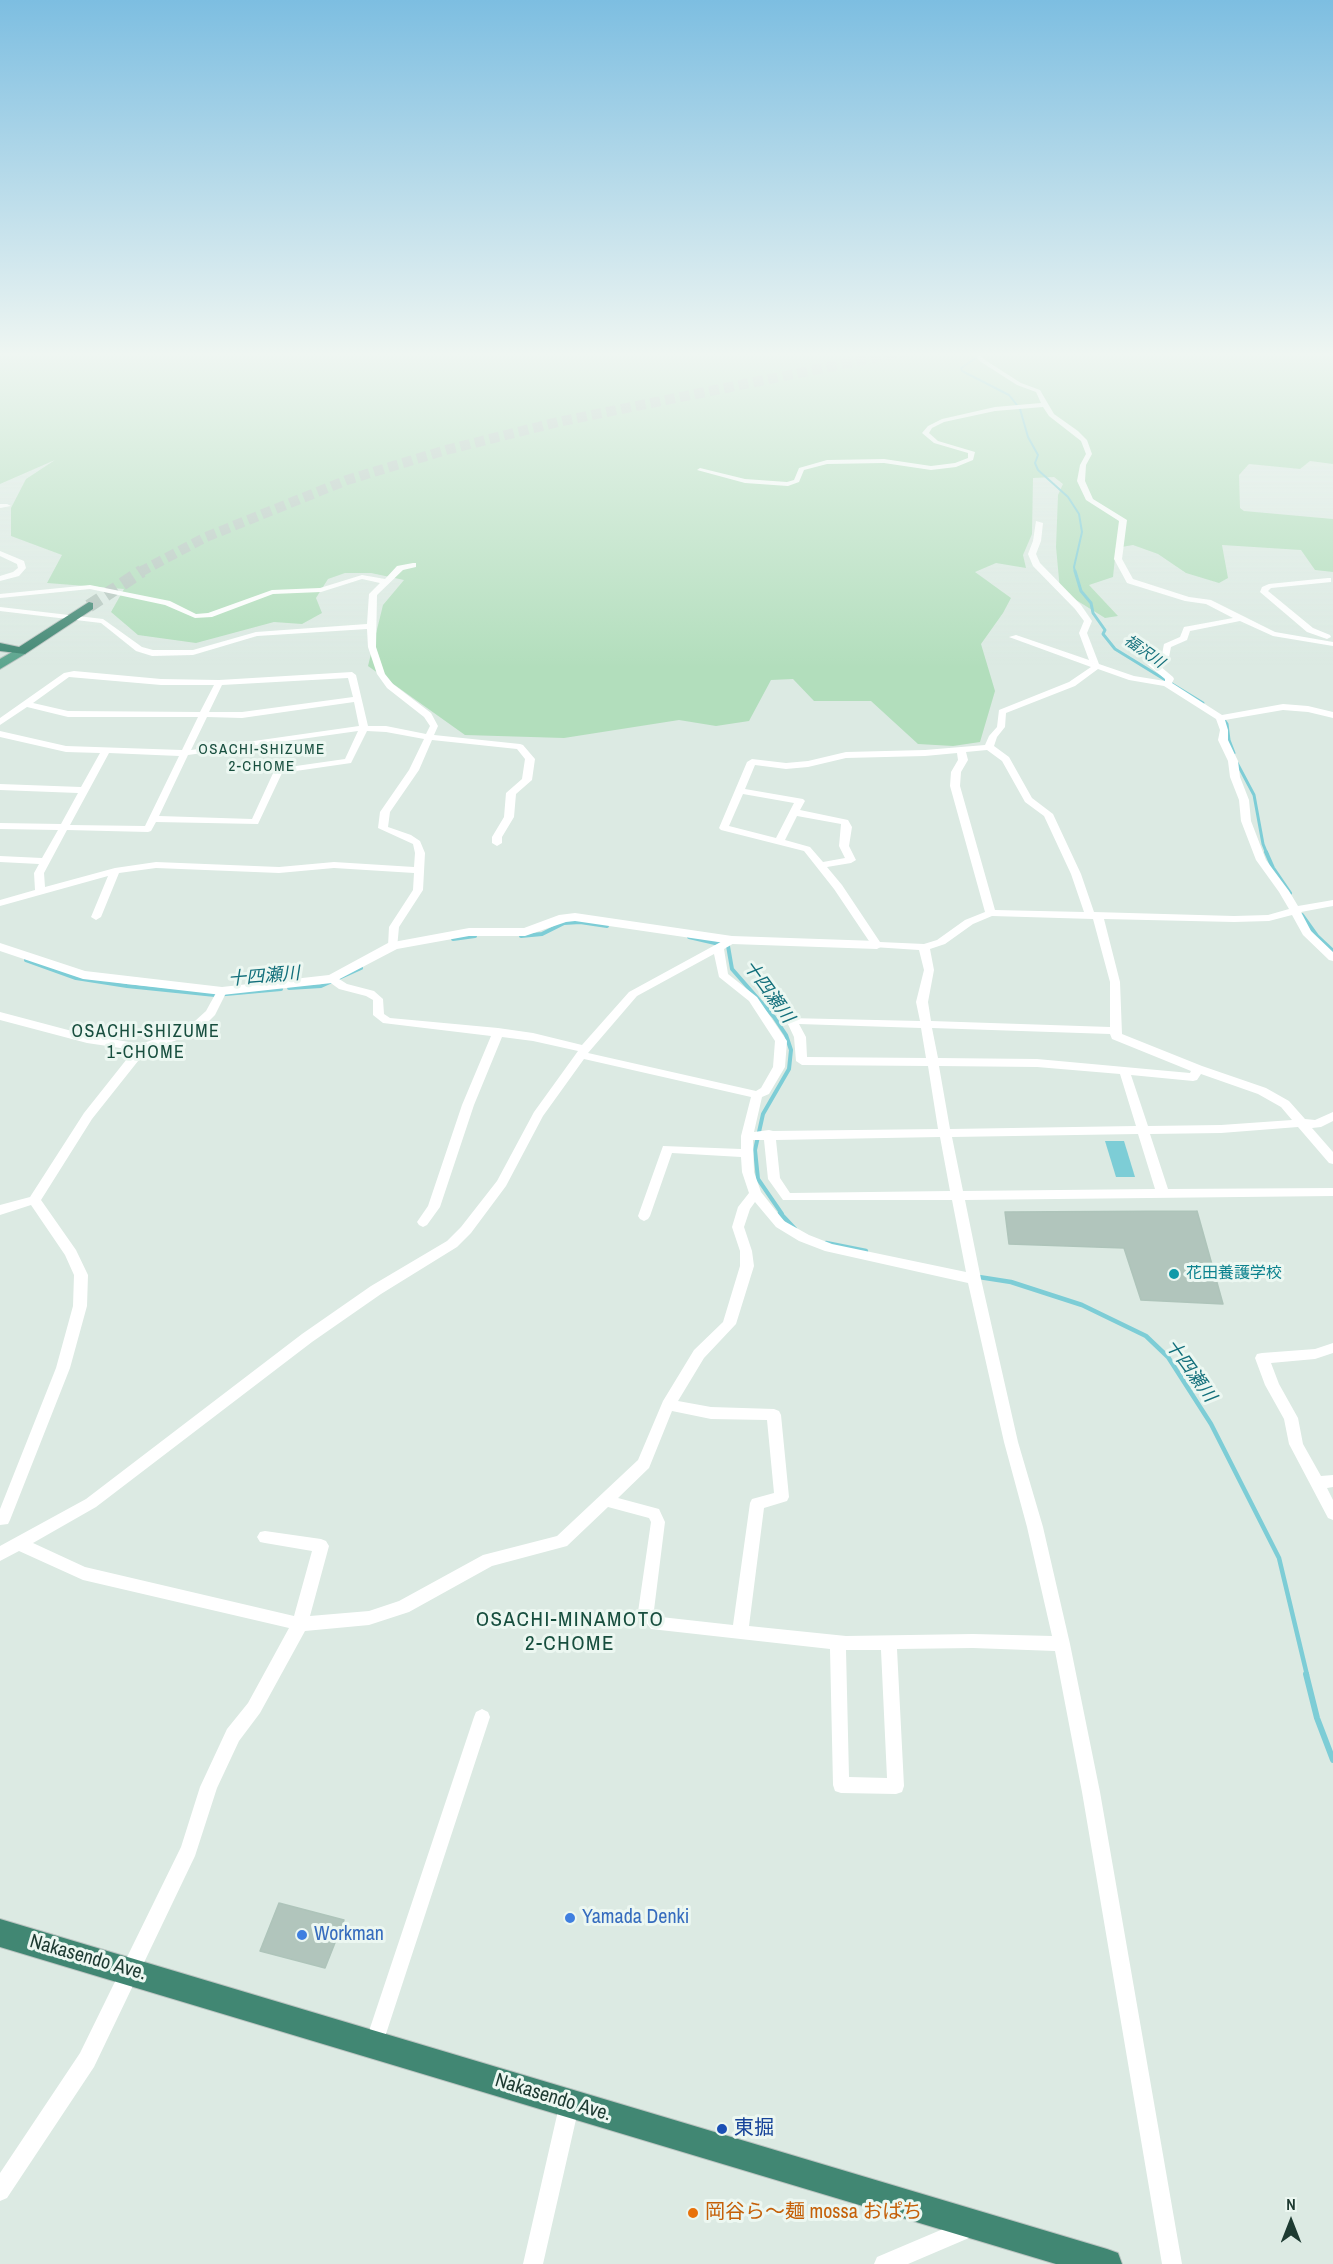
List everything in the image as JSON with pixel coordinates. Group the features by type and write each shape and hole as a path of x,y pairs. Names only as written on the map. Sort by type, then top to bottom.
{"highway":[{"path":"0,645 22,650 88,606"},
{"name":"Nakasendo Ave.","path":"0,1932 1107,2264"}],"main road":[{"path":"0,665 22,650"}],"street":[{"path":"699,470 745,481 788,484 797,481 801,469 827,462 884,461 931,468 956,465 971,459 971,457"},
{"path":"1088,457 1083,465 1081,481 1089,500 1123,520 1118,559 1130,581 1188,599 1208,602 1273,634 1333,644"},
{"path":"1039,523 1037,541 1032,554 1036,564 1078,607 1088,621 1083,633 1096,667"},
{"path":"0,554 21,563 22,568 16,574 0,579"},
{"path":"393,946 394,927 418,890 420,853 417,843 408,837 383,828 385,812 414,770 434,726 428,715 390,686 381,674 372,647 371,626 373,594 400,568 413,564"},
{"path":"0,596 90,587 167,603 195,616 209,615 272,592 321,590 362,577 385,581"},
{"path":"1328,580 1269,586 1264,592 1310,630 1333,639"},
{"path":"0,609 103,621 139,649 152,653 193,652 256,634 371,626"},
{"path":"1167,684 1170,679 1150,662 1151,659 1166,655 1167,646 1184,638 1187,629 1239,619"},
{"path":"1013,637 1132,678 1167,684 1220,718 1224,730 1223,740 1233,761 1235,777 1244,800 1246,821 1261,860 1284,891 1307,933 1333,958"},
{"path":"989,747 993,736 1001,727 1002,712 1072,684 1096,667"},
{"path":"0,722 67,675 74,674 142,681 219,683 352,675 363,728 348,761 278,771 255,822 154,819"},
{"path":"0,826 148,830 219,683"},
{"path":"25,704 68,714 242,715 357,699"},
{"path":"1220,718 1283,707 1308,709 1333,715"},
{"path":"0,734 66,749 105,752 186,753 363,728 386,729 446,740 520,747 530,759 527,780 511,793 509,817 496,843"},
{"path":"877,945 822,865 807,849 724,828 752,762 786,766 808,764 846,755 989,747 1006,759 1028,800 1048,814 1076,874 1094,916 1115,982 1116,1036 1198,1069 1262,1091 1285,1104 1333,1160"},
{"path":"961,749 963,760 956,772 954,786 991,914"},
{"path":"40,892 39,873 105,752"},
{"path":"0,787 84,790"},
{"path":"740,791 800,801 779,842"},
{"path":"794,812 846,822 844,846 852,860 822,865"},
{"path":"0,859 45,861"},
{"path":"0,903 115,871 144,866 188,865 279,870 334,866 418,870"},
{"path":"96,917 115,871"},
{"path":"0,947 83,975 222,991 332,979 393,946 469,932 525,932 564,918 575,917 732,940 924,947 941,942 969,922 991,914 1269,918 1333,903"},
{"path":"0,1554 91,1503 307,1338 376,1290 452,1244 466,1230 502,1183 537,1115 583,1052 633,994 732,940"},
{"path":"924,947 929,970 922,1002 925,1025 957,1196 1011,1442 1035,1527 1062,1644 1091,1792 1172,2264"},
{"path":"719,949 723,975 753,999 780,1041 781,1062 765,1090 758,1095 747,1136 748,1172 755,1194 780,1224 804,1238 830,1248 974,1279"},
{"path":"332,979 343,987 370,993 378,999 379,1015 387,1021 533,1037 583,1052 758,1095"},
{"path":"0,1016 87,1039 142,1048 187,1032 199,1024 210,1013 222,991"},
{"path":"799,1061 800,1037 792,1020 1116,1031"},
{"path":"423,1222 434,1207 468,1105 498,1032"},
{"path":"0,1210 34,1200 88,1116 142,1048"},
{"path":"781,1062 1037,1063 1194,1077 1198,1069"},
{"path":"1124,1070 1163,1194"},
{"path":"747,1136 1221,1129 1317,1124 1333,1116"},
{"path":"769,1134 774,1179 788,1197 1333,1192"},
{"path":"644,1216 667,1149 747,1153"},
{"path":"20,1544 83,1573 300,1624 369,1618 403,1607 488,1560 562,1540 645,1464 668,1405 699,1354 729,1324 747,1266 746,1251 738,1227 744,1207 755,1194"},
{"path":"1,1522 63,1368 80,1306 81,1275 71,1253 34,1200"},
{"path":"1333,1348 1315,1354 1262,1358 1272,1384 1291,1418 1296,1444 1333,1514"},
{"path":"668,1405 711,1413 774,1415 782,1497 757,1503 740,1633"},
{"path":"1317,1483 1333,1481"},
{"path":"607,1501 654,1513 658,1522 646,1612 657,1624 838,1642 973,1641 1062,1644"},
{"path":"0,2191 87,2060 189,1850 209,1787 233,1735 254,1708 300,1624 321,1546 265,1537"},
{"path":"838,1642 842,1785 896,1786 889,1642"},
{"path":"374,2043 482,1717"},
{"path":"533,2264 570,2102"},
{"path":"884,2264 975,2225"}],"green space":[{"path":"0,457 1333,457 1333,464 1310,461 1300,469 1249,464 1239,475 1240,508 1244,511 1333,519 1333,572 1315,570 1301,550 1222,545 1228,578 1219,583 1186,573 1158,554 1133,545 1116,548 1113,577 1089,585 1118,616 1105,618 1060,590 1056,547 1058,495 1063,484 1054,477 1033,478 1032,534 1023,555 1026,568 996,563 975,572 1011,598 981,644 995,691 980,742 953,746 918,744 871,701 814,701 793,679 771,680 749,721 716,726 679,720 564,738 465,735 368,666 383,605 404,580 371,573 345,573 328,579 316,598 322,613 302,624 274,622 196,643 138,635 111,612 124,589 47,583 62,555 11,536 11,508 26,479 55,460 0,484"}],"water":[{"path":"1105,1141 1124,1141 1135,1177 1116,1177"}],"building":[{"name":"花田養護学校","path":"1197,1211 1223,1304 1141,1300 1124,1248 1009,1244 1005,1212"},
{"name":"Workman","path":"279,1903 344,1920 325,1968 260,1951"}],"waterway":[{"name":"福沢川","path":"1037,457 1035,463 1038,470 1068,497 1079,514 1082,532 1074,567 1075,572"},
{"name":"福沢川","path":"1075,571 1081,591 1091,603 1093,613 1105,630 1103,634 1115,649 1203,703"},
{"name":"福沢川","path":"1223,718 1227,724 1229,740 1234,753"},
{"name":"福沢川","path":"1237,763 1254,795 1267,854"},
{"name":"福沢川","path":"1266,852 1273,868 1290,893"},
{"name":"福沢川","path":"1302,915 1317,936 1333,951"},
{"name":"十四瀬川","path":"521,936 542,934 564,923 580,922 607,926"},
{"name":"十四瀬川","path":"453,939 475,936"},
{"name":"十四瀬川","path":"689,937 728,946 732,969 774,1017 786,1035 791,1050 789,1069 763,1114 755,1150 758,1179 782,1214"},
{"name":"十四瀬川","path":"26,960 76,978 127,986 215,995 281,989"},
{"name":"十四瀬川","path":"289,988 321,986 361,968"},
{"name":"十四瀬川","path":"780,1213 795,1229"},
{"name":"十四瀬川","path":"826,1243 866,1251"},
{"name":"十四瀬川","path":"979,1277 1011,1282 1082,1305 1146,1336 1168,1357 1211,1424 1279,1558 1307,1675"},
{"name":"十四瀬川","path":"1306,1674 1317,1718 1333,1760"}],"tunnel":[{"path":"140,572 206,537 347,480 424,457"},
{"path":"89,606 142,571"}],"place":[{"name":"花田養護学校","path":"1174,1274"},
{"name":"Yamada Denki","path":"570,1918"},
{"name":"Workman","path":"302,1935"},
{"name":"東掘","path":"722,2129"},
{"name":"岡谷ら～麺 mossa おぱち","path":"693,2213"}],"district":[{"name":"OSACHI-SHIZUME 2-CHOME","path":"262,758"},
{"name":"OSACHI-SHIZUME 1-CHOME","path":"146,1042"},
{"name":"OSACHI-MINAMOTO 2-CHOME","path":"570,1632"}]}
